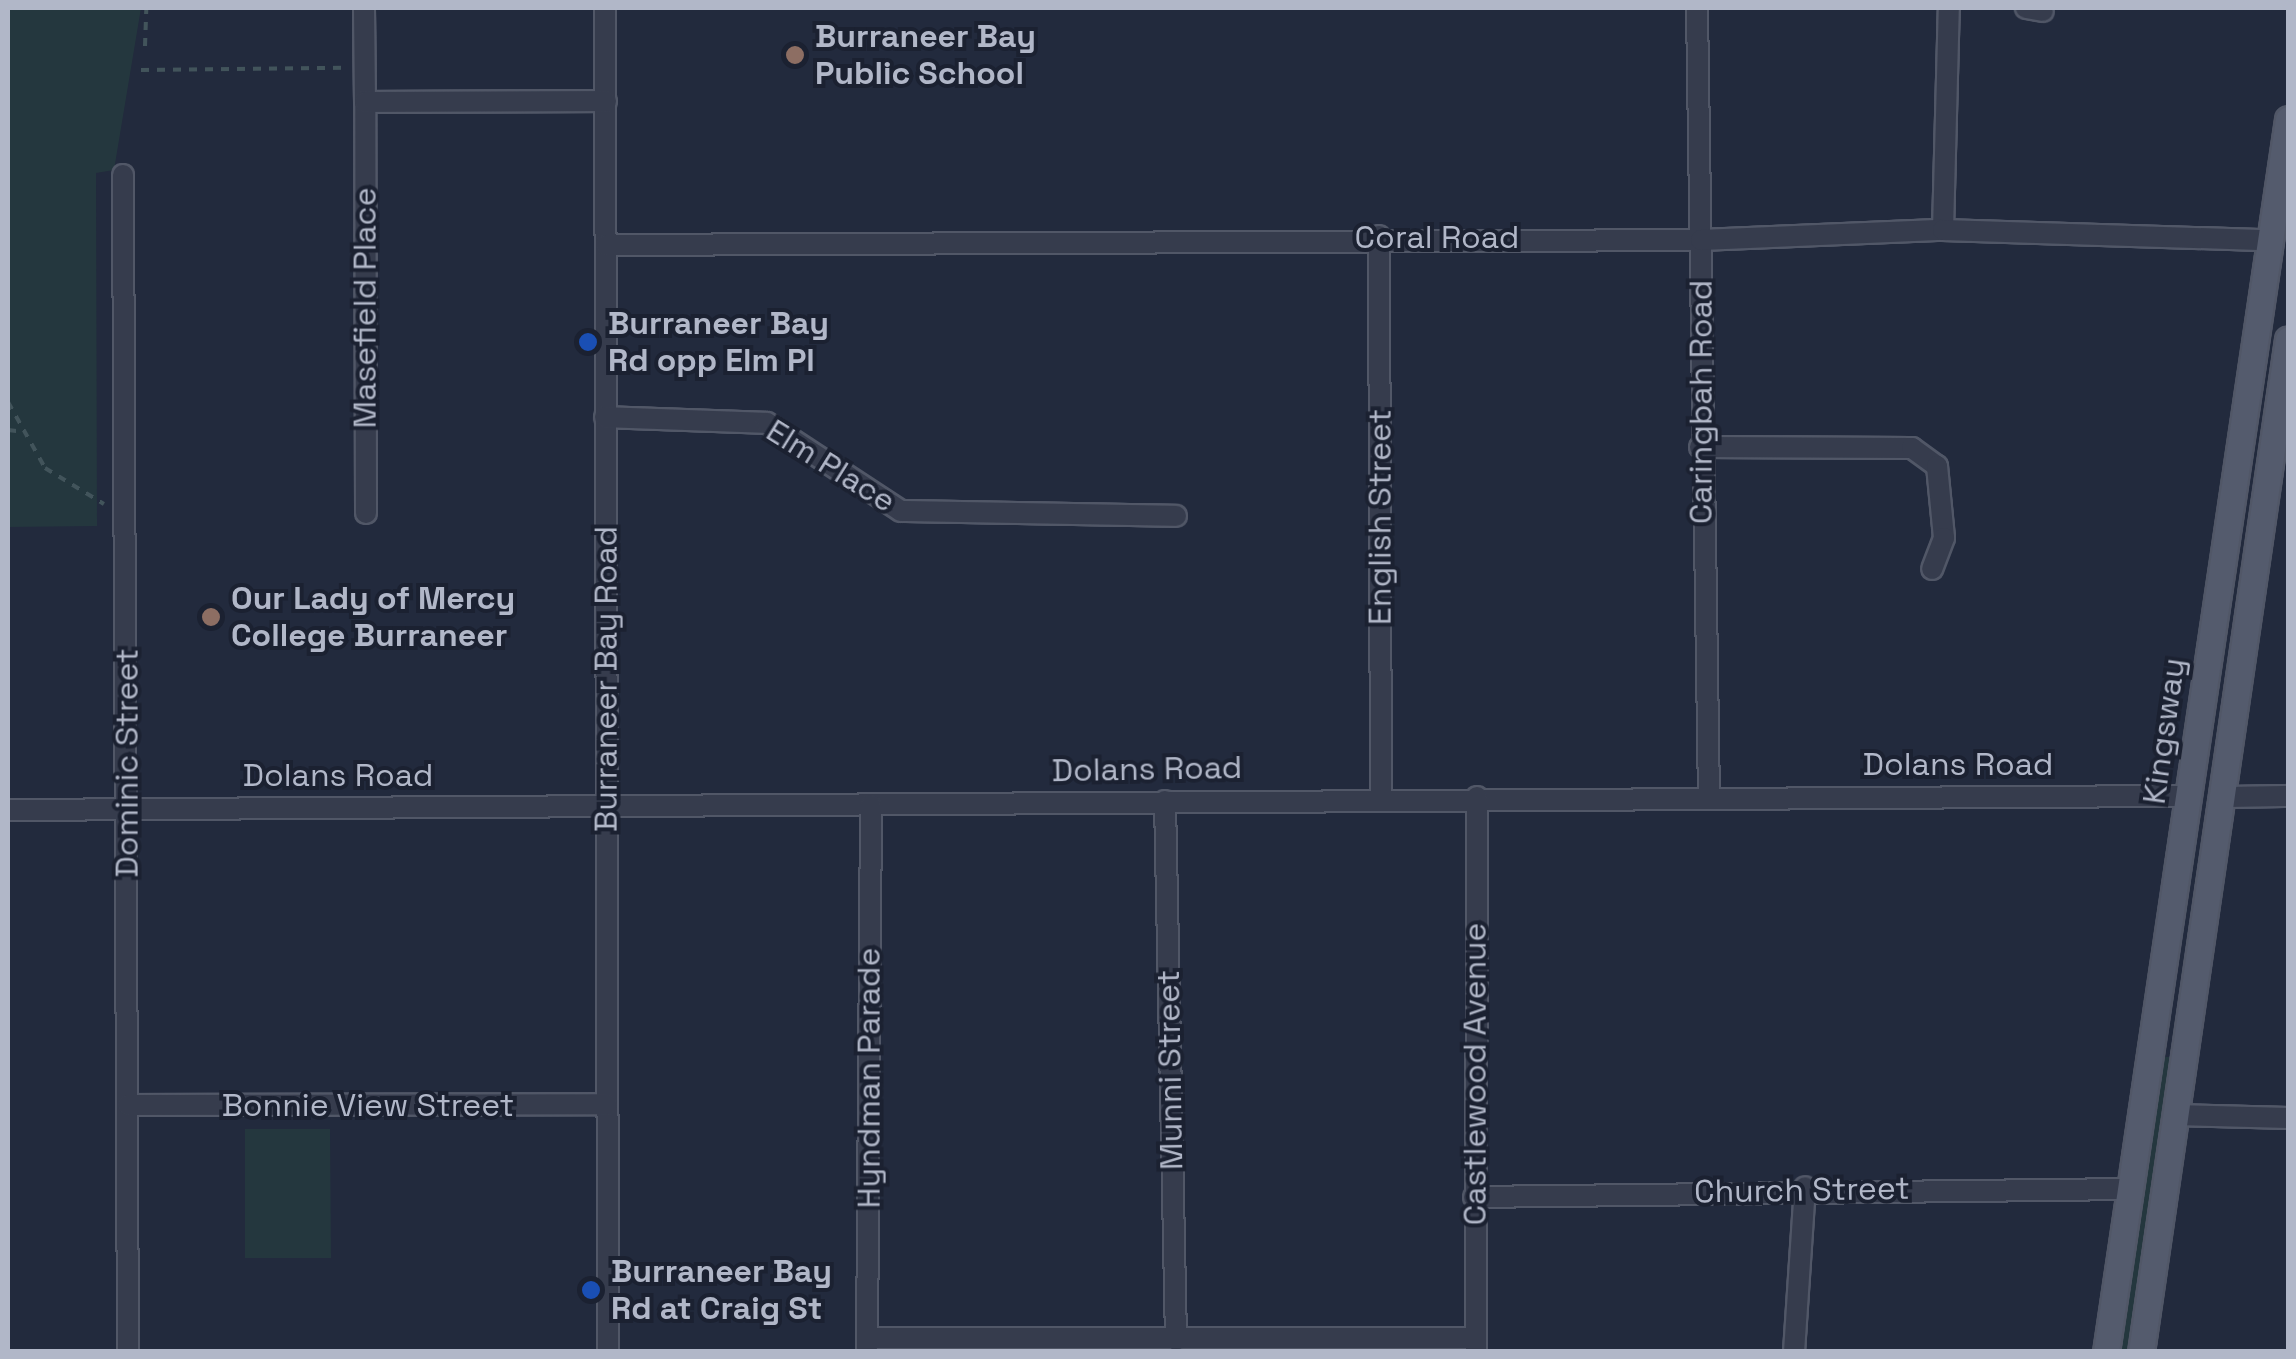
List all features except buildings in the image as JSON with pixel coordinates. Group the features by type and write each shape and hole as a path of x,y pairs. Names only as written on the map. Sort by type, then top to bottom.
{"main road":[{"name":"Kingsway","path":"2106,1352 2267,240 2288,119"},
{"name":"Kingsway","path":"2141,1352 2223,796 2280,454 2288,340"},
{"name":"Dolans Road","path":"2188,796 2223,796"}],"street":[{"name":"Masefield Place","path":"364,8 366,513"},
{"name":"Burraneer Bay Road","path":"606,8 608,1352"},
{"name":"Caringbah Road","path":"1697,8 1700,447 1709,797"},
{"path":"1943,230 1949,8"},
{"path":"365,102 606,101"},
{"name":"Dominic Street","path":"123,175 128,1352"},
{"name":"Coral Road","path":"606,245 1379,236 1701,240 1943,230 2267,240"},
{"name":"English Street","path":"1379,236 1381,798"},
{"name":"Elm Place","path":"605,417 767,423 901,511 1176,516"},
{"path":"1700,447 1912,448 1937,466 1944,538 1932,569"},
{"name":"Dolans Road","path":"8,810 1476,797 2188,796"},
{"name":"Dolans Road","path":"2223,796 2288,796"},
{"name":"Castlewood Avenue","path":"1476,797 1476,1345"},
{"name":"Munni Street","path":"1165,800 1176,1340"},
{"name":"Hyndman Parade","path":"868,1345 871,805"},
{"name":"Bonnie View Street","path":"128,1105 608,1104"},
{"path":"2176,1115 2288,1118"},
{"path":"1794,1352 1805,1188"},
{"name":"Church Street","path":"1474,1197 1805,1188 2130,1189"},
{"path":"868,1345 1176,1340 1476,1345"}],"path":[{"path":"146,8 146,46"},
{"path":"141,70 364,67"},
{"path":"8,402 45,468 126,517"},
{"path":"8,430 25,432"}],"shaded area":[{"path":"8,8 141,8 114,170 96,173 97,526 8,527"},
{"path":"2163,1057 2172,1057 2129,1351 2120,1352"},
{"path":"245,1129 330,1129 331,1258 245,1258"}],"place":[{"name":"Burraneer Bay Public School","path":"795,55"},
{"name":"Burraneer Bay Rd opp Elm Pl","path":"588,342"},
{"name":"Our Lady of Mercy College Burraneer","path":"211,617"},
{"name":"Burraneer Bay Rd at Craig St","path":"591,1290"}]}
